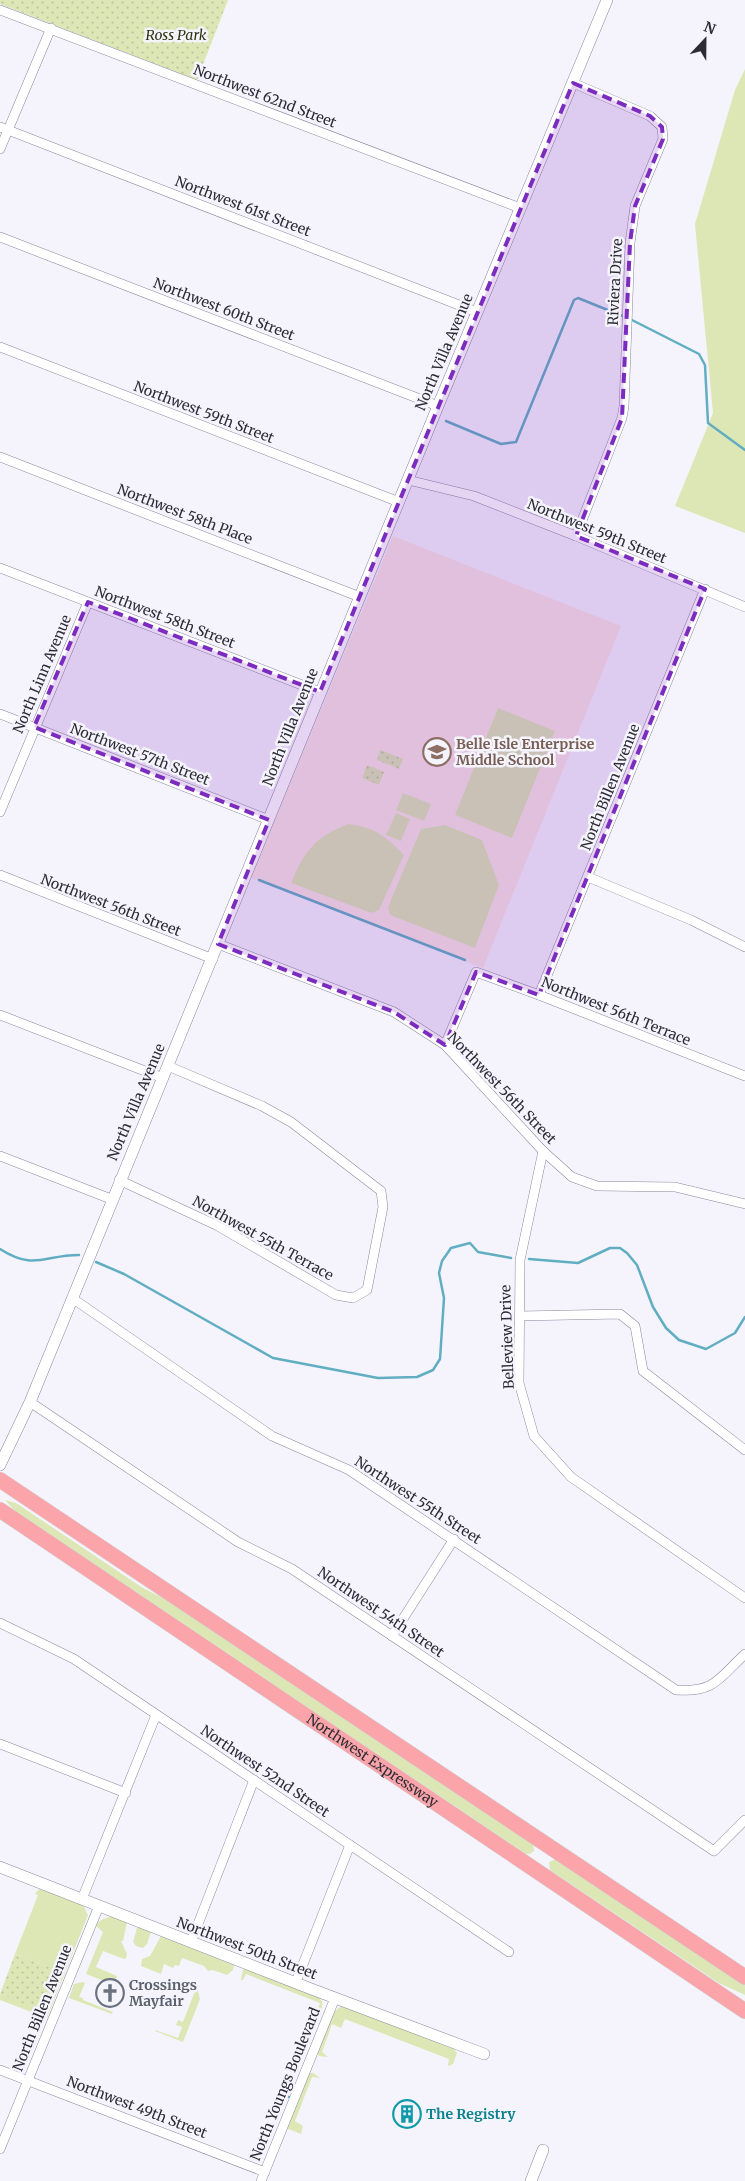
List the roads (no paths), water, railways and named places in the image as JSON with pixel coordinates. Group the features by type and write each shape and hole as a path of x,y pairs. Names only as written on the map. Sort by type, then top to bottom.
{"highway":[{"name":"Northwest Expressway","path":"0,1480 745,1977"},
{"name":"Northwest Expressway","path":"0,1510 745,2011"}],"street":[{"name":"North Villa Avenue","path":"0,1465 30,1402 111,1199 213,959 320,692 606,0"},
{"name":"Northwest 62nd Street","path":"0,10 520,208"},
{"path":"0,149 4,128 51,28"},
{"name":"Riviera Drive","path":"573,83 650,116 662,127 663,139 635,206 630,243 622,418 576,536"},
{"name":"Northwest 61st Street","path":"4,128 477,312"},
{"name":"Northwest 60th Street","path":"0,237 438,406"},
{"name":"Northwest 59th Street","path":"0,347 398,502"},
{"name":"Northwest 58th Place","path":"0,457 360,597"},
{"name":"Northwest 59th Street","path":"408,480 474,496 576,536 745,607"},
{"name":"Northwest 58th Street","path":"0,568 320,692"},
{"name":"North Billen Avenue","path":"539,995 705,589"},
{"name":"North Linn Avenue","path":"0,812 88,602"},
{"name":"Northwest 57th Street","path":"0,714 269,820"},
{"name":"Northwest 56th Street","path":"0,876 213,959"},
{"path":"588,877 691,920 745,947"},
{"name":"Northwest 56th Street","path":"218,944 394,1012 445,1045 542,1151 572,1177 597,1186 675,1187 745,1204"},
{"name":"Northwest 56th Terrace","path":"445,1045 476,972 745,1076"},
{"path":"0,1015 163,1078"},
{"name":"Northwest 55th Terrace","path":"119,1180 218,1226 336,1295 354,1298 367,1290 383,1207 381,1191 291,1122 262,1106 168,1066"},
{"name":"Belleview Drive","path":"542,1151 520,1260 519,1384 534,1436 571,1478 745,1598"},
{"path":"0,1156 111,1199"},
{"name":"Northwest 55th Street","path":"72,1298 272,1436 349,1470 676,1690 696,1691 712,1686 745,1654"},
{"path":"520,1316 620,1314 635,1326 643,1371 743,1446"},
{"name":"Northwest 54th Street","path":"30,1402 238,1542 292,1569 714,1851 745,1820"},
{"path":"392,1636 454,1539"},
{"name":"Northwest 52nd Street","path":"0,1623 74,1659 509,1952"},
{"path":"82,1899 156,1714"},
{"path":"0,1744 126,1792"},
{"path":"191,1942 254,1780"},
{"path":"296,1982 350,1845"},
{"name":"Northwest 50th Street","path":"0,1867 484,2054"},
{"name":"North Billen Avenue","path":"0,2149 99,1906"},
{"name":"North Youngs Boulevard","path":"261,2181 335,1998"},
{"name":"Northwest 49th Street","path":"0,2070 264,2172"},
{"path":"531,2181 543,2150"}],"waterway":[{"path":"446,421 501,444 516,442 574,300 578,298 625,317"},
{"path":"630,319 699,354 705,365 708,423 745,450"},
{"path":"259,880 465,960"},
{"path":"96,1262 124,1274 273,1358 378,1378 417,1377 433,1370 440,1359 444,1298 439,1273 442,1261 451,1248 470,1243 478,1252 511,1258"},
{"path":"529,1259 578,1263 610,1248 620,1248 637,1265 653,1307 666,1328 679,1340 706,1349 735,1333 745,1317"},
{"path":"0,1249 12,1256 31,1261 79,1255"},
{"path":"283,2094 289,2097"}],"place":[{"name":"Belle Isle Enterprise Middle School","path":"437,752"},
{"name":"Crossings Mayfair","path":"110,1993"},
{"name":"The Registry","path":"407,2114"}],"park label":[{"name":"Ross Park","path":"176,35"}]}
